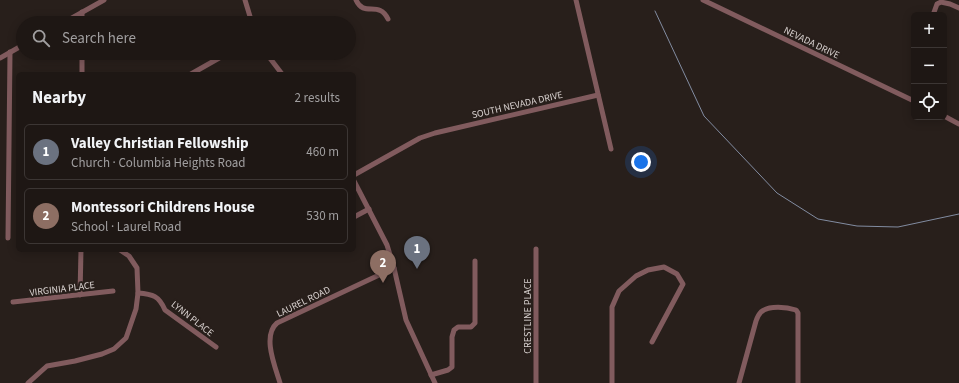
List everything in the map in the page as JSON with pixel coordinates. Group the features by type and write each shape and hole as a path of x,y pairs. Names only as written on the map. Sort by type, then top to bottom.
{"street":[{"path":"75,16 104,0"},
{"path":"245,0 250,16"},
{"path":"356,0 362,8 380,9 385,12 388,19"},
{"path":"576,0 611,149"},
{"name":"NEVADA DRIVE","path":"703,0 911,100"},
{"path":"934,12 937,4 941,1 959,8"},
{"path":"0,58 16,49"},
{"path":"8,238 10,52"},
{"path":"82,60 82,72"},
{"path":"195,72 216,60"},
{"path":"271,60 280,72"},
{"name":"SOUTH NEVADA DRIVE","path":"356,174 420,138 435,132 598,95"},
{"path":"947,118 959,124"},
{"path":"356,185 387,245 406,320 435,383"},
{"path":"356,216 369,209"},
{"name":"CRESTLINE PLACE","path":"536,249 536,383"},
{"path":"80,295 81,252"},
{"path":"28,383 47,366 102,354 114,348 126,338 136,309 138,293 137,268 129,256 123,252"},
{"path":"431,375 448,370 452,367 452,337 454,330 458,327 471,327 475,323 475,261"},
{"path":"612,383 612,307 619,290 636,276 648,270 664,266 677,274 683,284 652,342"},
{"name":"LAUREL ROAD","path":"280,383 269,338 270,331 273,327 277,323 394,268"},
{"name":"VIRGINIA PLACE","path":"13,302 113,291"},
{"name":"LYNN PLACE","path":"138,293 148,294 161,301 165,310 216,347"},
{"path":"739,383 756,321 762,312 767,309 775,308 792,308 796,310 798,314 798,383"}],"waterway":[{"path":"655,11 704,116 777,193 818,219 857,226 898,227 959,214"}],"place":[{"name":"Valley Christian Fellowship","path":"417,269"},
{"name":"Montessori Childrens House","path":"383,283"}]}
